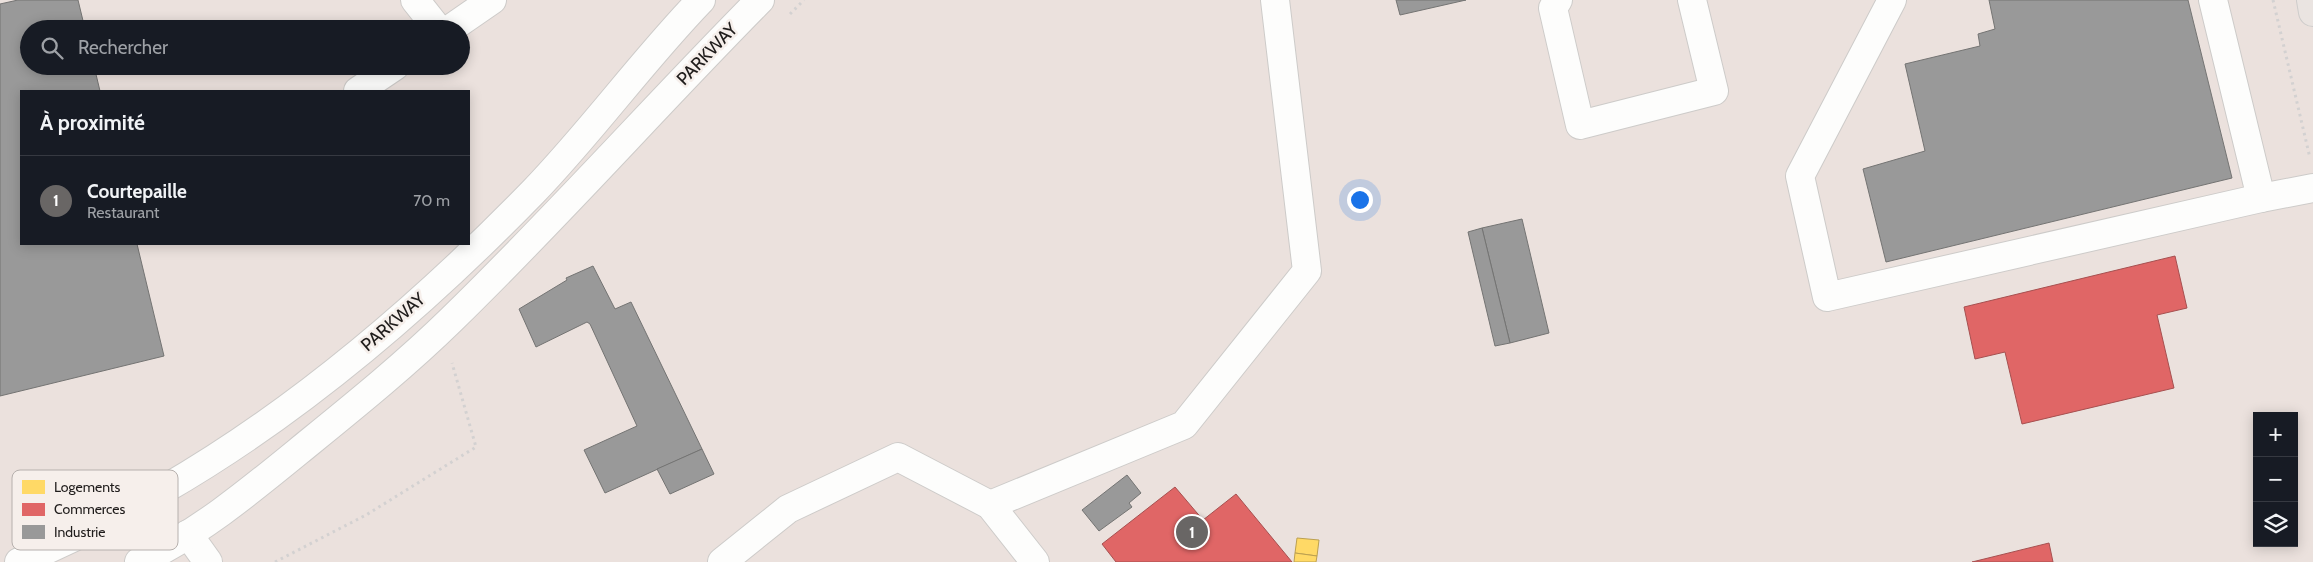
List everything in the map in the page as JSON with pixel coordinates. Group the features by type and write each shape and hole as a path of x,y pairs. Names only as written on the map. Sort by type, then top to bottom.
{"main road":[{"path":"2311,0 2313,12"}],"street":[{"path":"415,0 431,20"},
{"path":"463,20 492,0"},
{"name":"PARKWAY","path":"178,482 238,444 351,359 456,268 534,191 701,0"},
{"name":"PARKWAY","path":"178,540 236,502 386,380 451,320 558,212 760,0"},
{"path":"990,505 1184,424 1307,272 1275,0"},
{"path":"1558,0 1553,8 1580,125 1714,91 1692,0"},
{"path":"1892,0 1800,176 1827,297 2261,198 2312,177"},
{"path":"2213,0 2261,198"},
{"path":"359,90 382,75"},
{"path":"722,562 788,509 898,457 990,505 1035,562"},
{"path":"188,534 208,562"},
{"name":"PARKWAY","path":"19,562 46,550"},
{"name":"PARKWAY","path":"139,562 160,550"}],"path":[{"path":"783,21 804,0"},
{"path":"2273,0 2312,177"},
{"path":"275,562 366,515 476,447 450,356"}],"shaded area":[{"path":"0,0 2313,0 2313,562 0,562"}],"building: Logements":[{"path":"1297,538 1319,540 1317,556 1295,553"},
{"path":"1295,553 1317,556 1316,562 1294,562"}],"building: Commerces":[{"path":"2175,256 2187,308 2157,315 2174,388 2022,424 2005,352 1975,359 1964,307"},
{"path":"1175,487 1203,520 1236,494 1292,562 1116,562 1102,544"},
{"path":"2049,543 2053,562 1972,562"}],"building: Industrie":[{"path":"18,0 78,0 83,20 20,20 20,75 96,75 100,90 20,90 20,245 137,245 164,356 0,396 0,4"},
{"path":"1396,0 1466,0 1400,15"},
{"path":"1989,0 2188,0 2232,178 1886,262 1863,169 1925,151 1905,64 1980,46 1978,34 1995,29"},
{"path":"1522,219 1549,333 1510,343 1482,228"},
{"path":"1482,228 1510,343 1495,346 1468,232"},
{"path":"593,266 615,309 631,302 702,449 605,493 584,450 637,426 590,324 587,322 536,347 519,309 567,280 566,278"},
{"path":"702,449 714,474 670,494 657,469"},
{"path":"1127,475 1141,493 1129,503 1132,507 1099,531 1082,510"}],"place":[{"name":"Courtepaille","path":"1192,532"}]}
